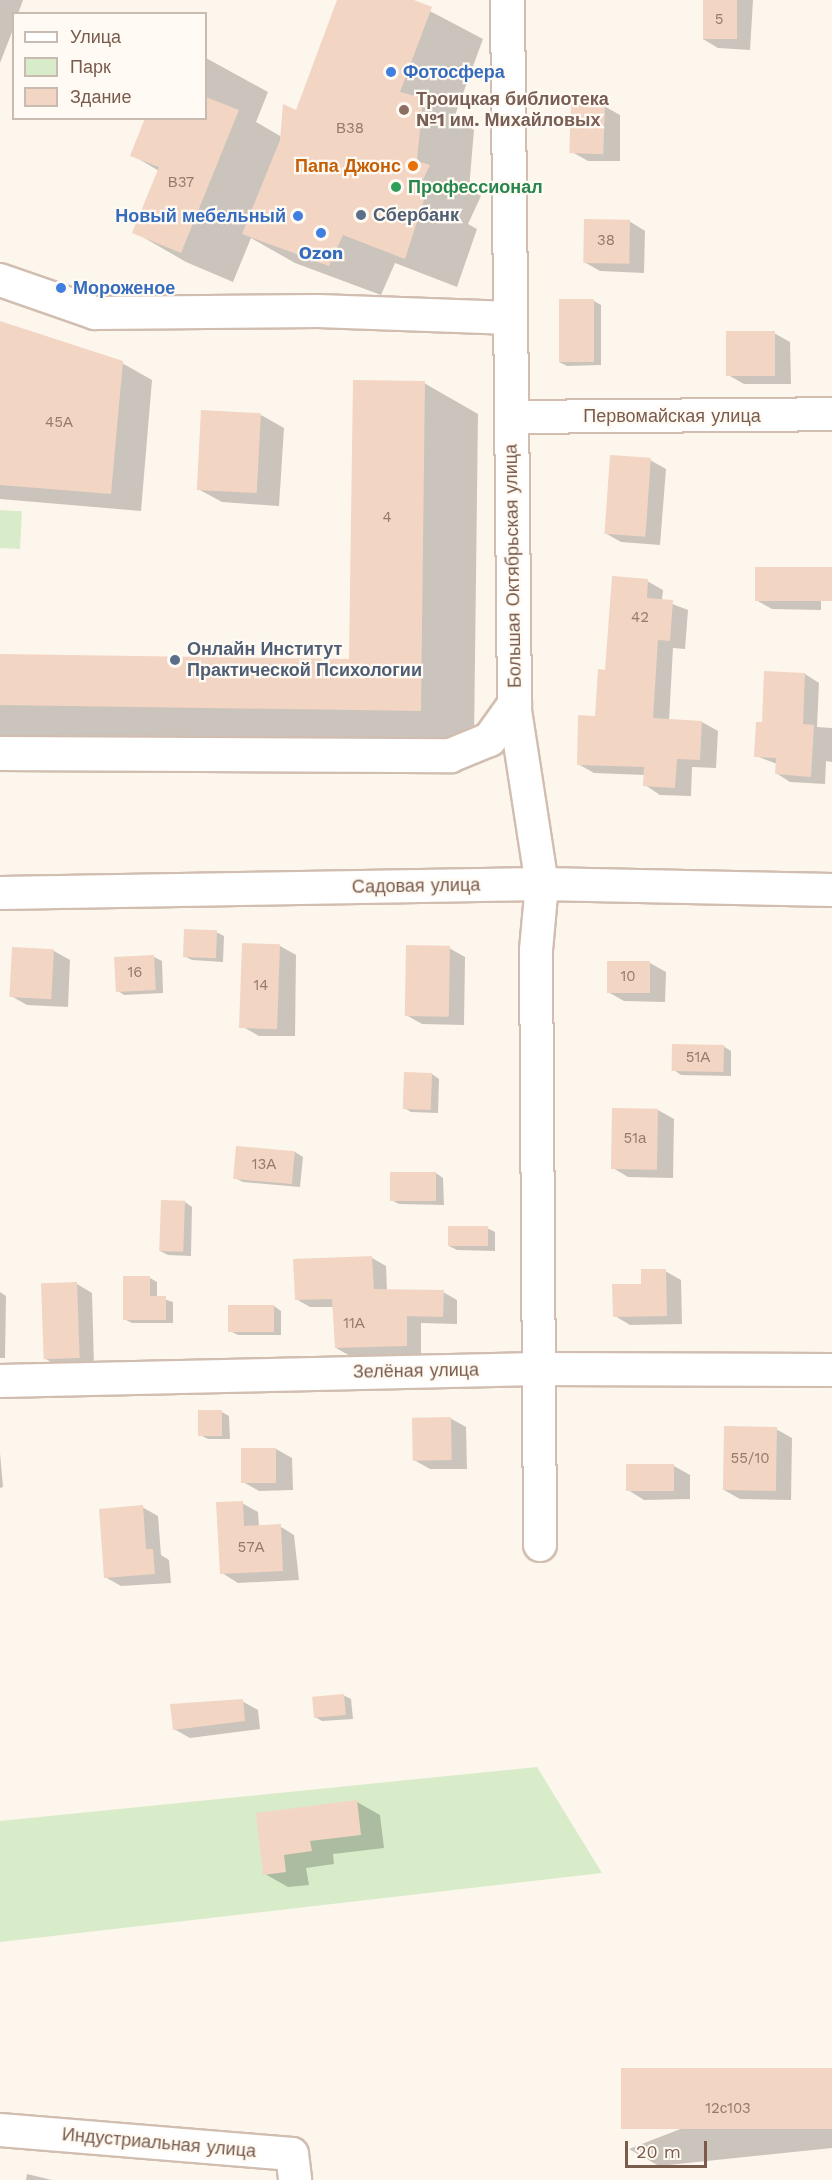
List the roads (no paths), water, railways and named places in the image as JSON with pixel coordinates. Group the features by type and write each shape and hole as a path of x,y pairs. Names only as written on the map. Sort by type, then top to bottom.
{"main road":[{"name":"Большая Октябрьская улица","path":"0,753 450,755 489,739 514,704 507,0"}],"street":[{"path":"0,280 95,314 318,311 511,318"},
{"name":"Первомайская улица","path":"512,417 832,414"},
{"path":"514,704 542,884 536,950 540,1545"},
{"name":"Садовая улица","path":"0,893 542,884 832,890"},
{"name":"Зелёная улица","path":"0,1380 538,1369 832,1370"},
{"name":"Индустриальная улица","path":"0,2130 292,2154 295,2180"}],"place":[{"name":"Фотосфера","path":"391,72"},
{"name":"Троицкая библиотека №1 им. Михайловых","path":"404,110"},
{"name":"Папа Джонс","path":"413,166"},
{"name":"Профессионал","path":"396,187"},
{"name":"Сбербанк","path":"361,215"},
{"name":"Новый мебельный","path":"298,216"},
{"name":"Ozon","path":"321,233"},
{"name":"Мороженое","path":"61,288"},
{"name":"Онлайн Институт Практической Психологии","path":"175,660"}]}
